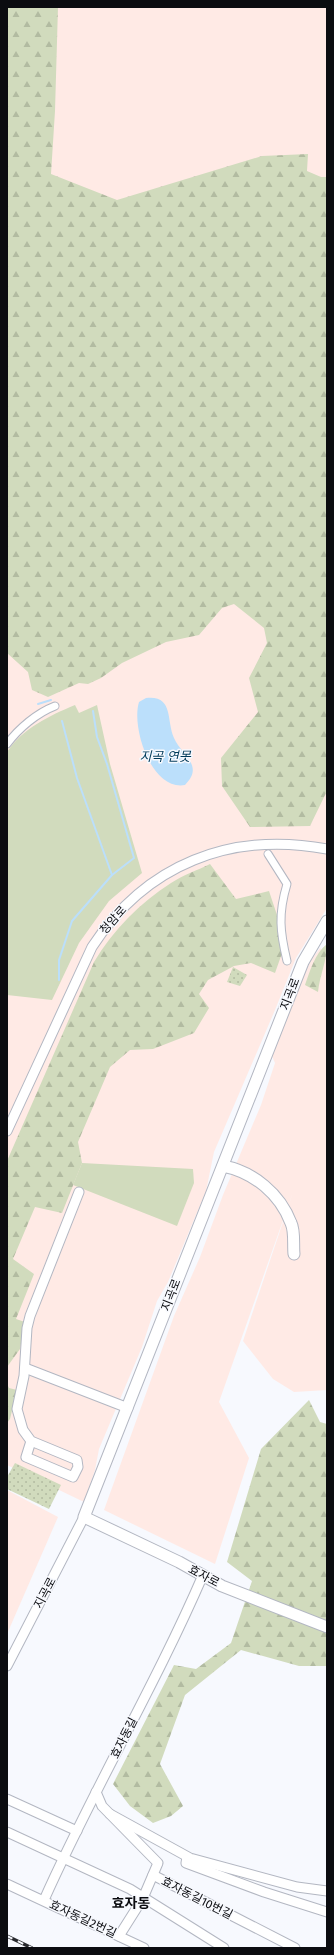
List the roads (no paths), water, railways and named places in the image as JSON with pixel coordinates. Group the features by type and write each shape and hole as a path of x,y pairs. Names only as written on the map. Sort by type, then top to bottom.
{"street":[{"path":"7,744 44,710 55,706"},
{"name":"청암로","path":"7,1132 92,947 112,920 137,896 152,884 186,863 228,848 252,845 291,844 327,849"},
{"path":"268,854 287,884 281,905 281,936 287,962"},
{"name":"지곡로","path":"7,1666 84,1517 303,962 327,921"},
{"path":"223,1166 251,1176 275,1194 292,1224 294,1254"},
{"path":"31,1441 26,1457 72,1477 78,1467 77,1460 31,1441 23,1430 17,1409 25,1368 27,1328 30,1316 79,1192"},
{"path":"25,1368 128,1408"},
{"name":"효자로","path":"84,1517 203,1575 222,1586 327,1627"},
{"name":"효자동길","path":"44,1900 62,1858 181,1626 203,1575"},
{"name":"효자동길10번길","path":"96,1792 102,1806 158,1863 153,1876 294,1948"},
{"path":"7,1799 77,1831"},
{"path":"110,1814 187,1857 220,1868 297,1887 327,1891"},
{"path":"7,1832 130,1889 224,1948"},
{"path":"187,1857 186,1863 264,1892 327,1912"},
{"path":"118,1936 143,1898 153,1876"},
{"name":"효자동길2번길","path":"7,1884 144,1948"}],"water":[{"name":"지곡 연못","path":"146,698 161,700 168,710 174,738 190,760 192,766 193,772 191,778 185,785 173,784 162,778 153,768 146,755 141,741 137,713 139,702"}],"waterway":[{"path":"38,704 51,700"},
{"path":"59,980 59,960 72,921 112,875 134,858 107,764 97,737 93,711"},
{"path":"62,721 77,778 112,875"}],"railway":[{"path":"7,1936 32,1948"}],"district":[{"name":"효자동","path":"131,1903"}]}
